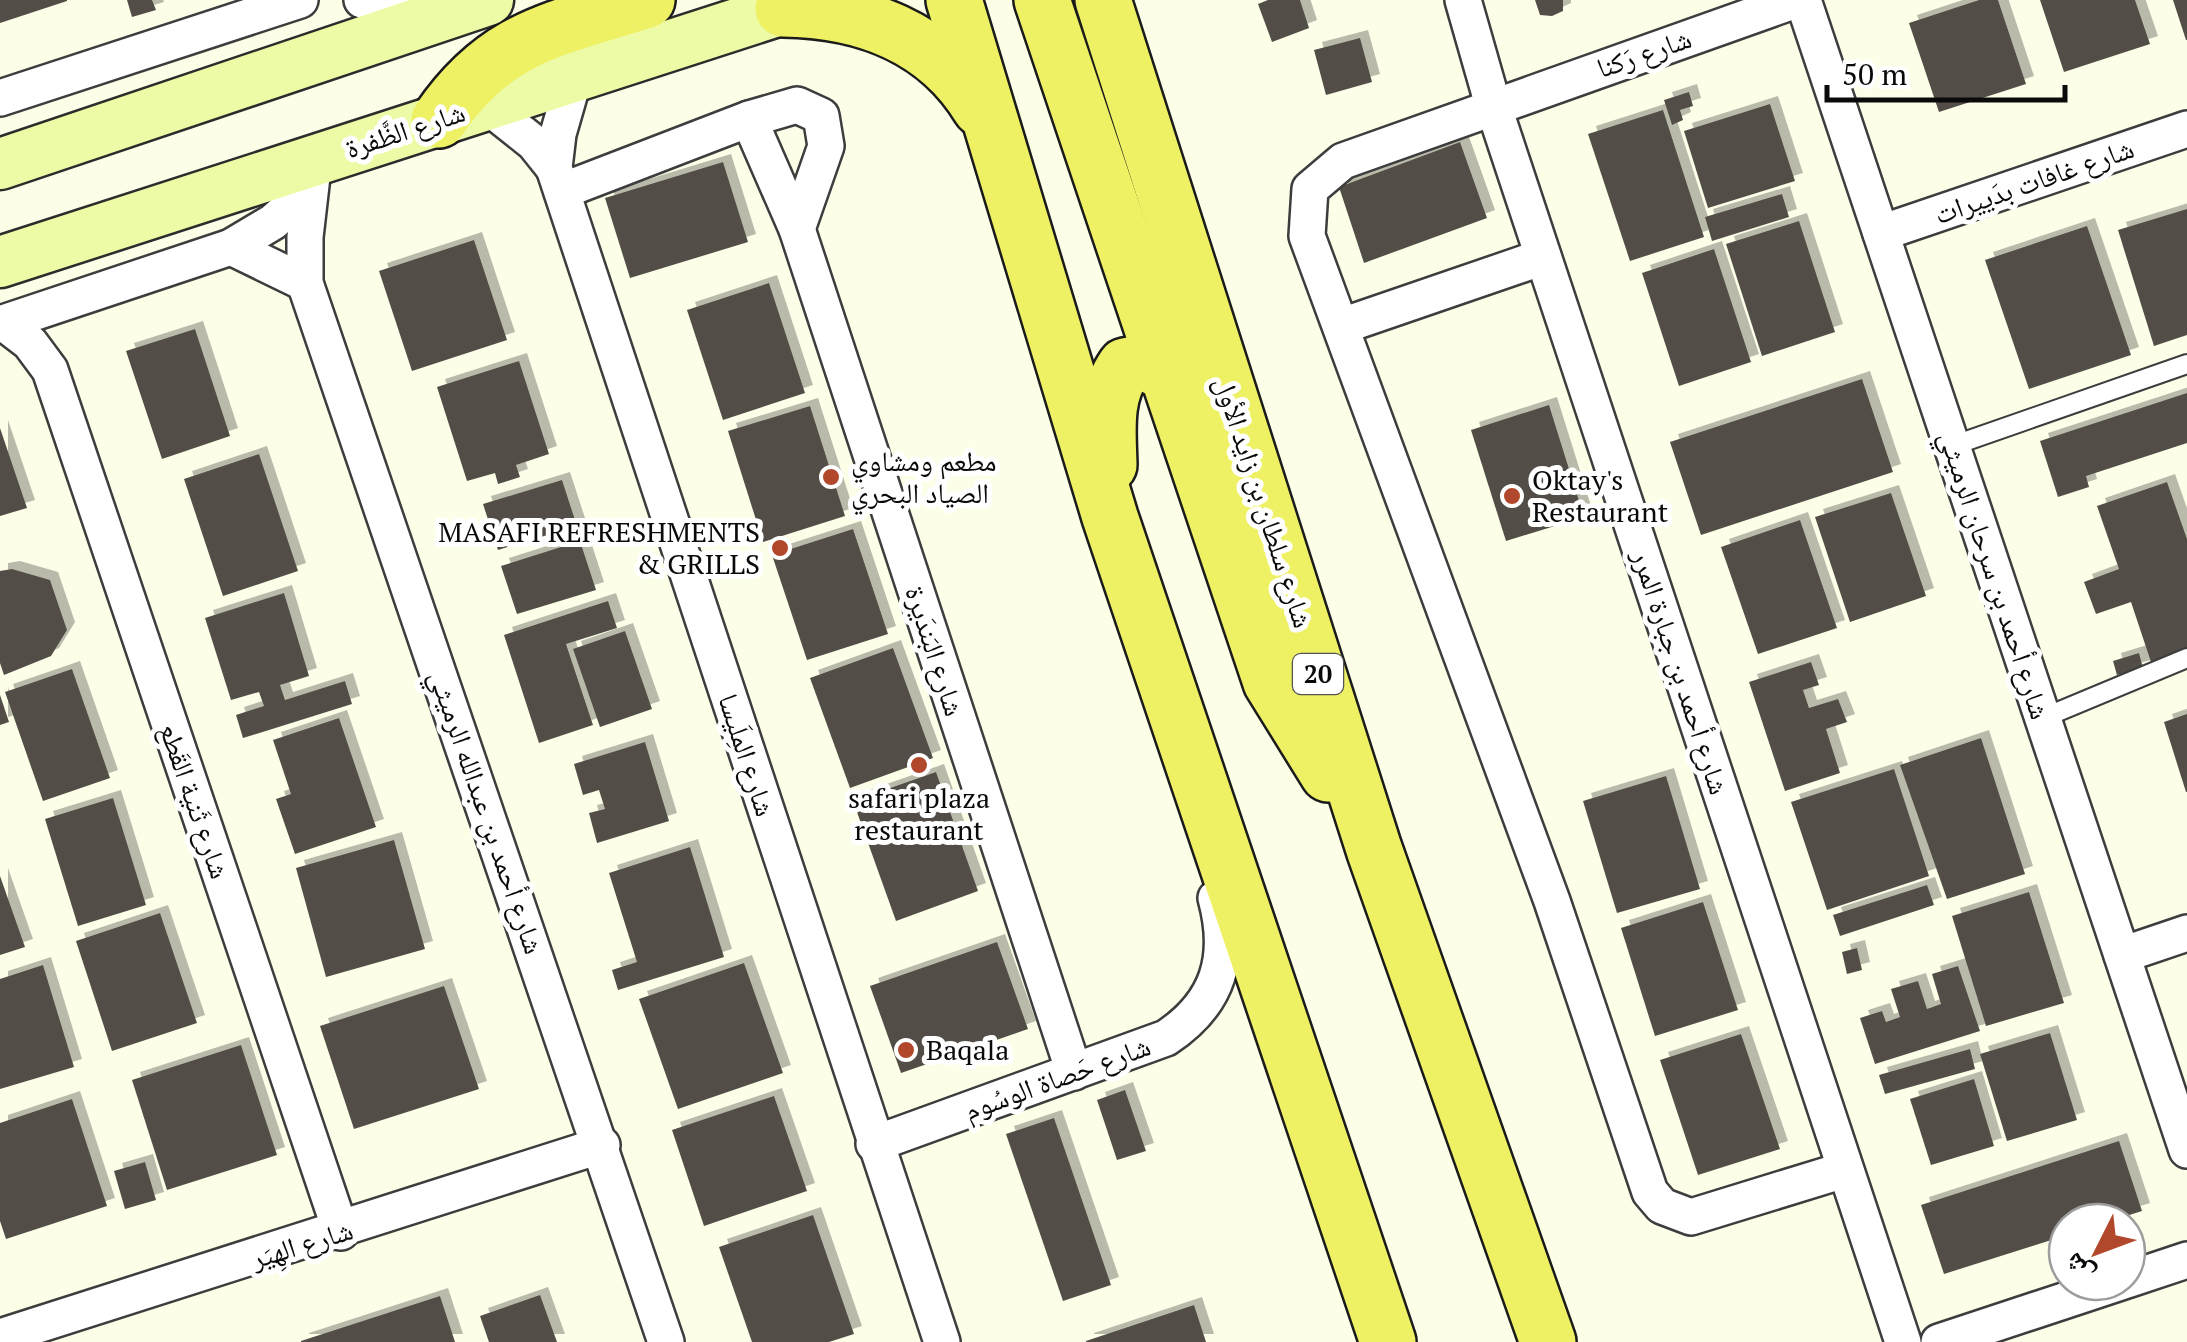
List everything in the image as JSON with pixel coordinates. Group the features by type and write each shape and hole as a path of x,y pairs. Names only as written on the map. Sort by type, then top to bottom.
{"main road":[{"path":"0,164 488,0"},
{"path":"462,112 475,73 518,42 647,0"},
{"path":"954,0 1110,517 1388,1342"},
{"path":"1042,0 1272,682 1374,849"},
{"path":"797,5 859,16 895,30 936,56 970,90 995,131"},
{"name":"شارع الظَّفرة","path":"0,262 311,175 462,112 797,5"},
{"name":"شارع سلطان بن زايد الأول","path":"1114,15 1374,849 1548,1342"},
{"path":"1110,517 1108,412 1114,382 1125,366 1146,362 1165,373"}],"street":[{"path":"0,98 260,8 300,0"},
{"path":"362,0 429,20"},
{"name":"شارع أحمد بن جبارة المرر","path":"1464,0 1493,106 1903,1342"},
{"name":"شارع رَكنا","path":"1800,0 1343,161 1310,189 1308,236 1552,901 1650,1192 1662,1206 1691,1217 1844,1170"},
{"name":"شارع أحمد بن سرحان الرميثي","path":"1800,0 2187,1150"},
{"name":"شارع المِلَيسا","path":"558,180 558,134 575,75"},
{"path":"558,180 797,105 811,108 826,128 826,146 797,229"},
{"name":"شارع المِلَيسا","path":"462,112 534,144 558,180 942,1342"},
{"name":"شارع البَندَيرة","path":"749,119 797,229 1074,1072"},
{"name":"شارع غافات بدَييرات","path":"1881,233 2187,128"},
{"path":"2,323 232,247 273,222 311,175"},
{"name":"شارع أحمد بن عبدالله الرميثي","path":"311,175 305,283 666,1342"},
{"path":"232,247 305,283"},
{"path":"1342,326 1543,257"},
{"path":"50,370 57,338 84,296"},
{"name":"شارع ثَنية القَطع","path":"2,323 30,343 50,370 341,1232"},
{"name":"شارع حَصاة الوسُوم","path":"874,1144 1166,1038 1180,1028 1211,990 1224,960 1224,929 1177,758 1167,688"},
{"path":"2122,955 2187,933"},
{"name":"شارع الهِيَر","path":"0,1337 341,1232 602,1146"},
{"path":"2147,1273 2187,1260"},
{"path":"1938,1342 2060,1302"}],"lane":[{"path":"1952,446 2187,364"},
{"path":"2043,718 2187,658"}],"building":[{"path":"0,0 67,0 67,1 0,23"},
{"path":"127,0 152,0 156,10 132,17"},
{"path":"1268,0 1300,0 1309,28 1272,42 1258,4"},
{"path":"1535,0 1563,0 1563,11 1552,16 1540,15"},
{"path":"1979,0 1998,0 2026,84 1939,112 1909,23"},
{"path":"2040,0 2135,0 2150,44 2064,72"},
{"path":"2173,0 2187,0 2187,40 2186,40"},
{"path":"1360,38 1372,82 1326,95 1314,50"},
{"path":"1689,92 1693,106 1680,110 1683,120 1672,125 1664,100"},
{"path":"1770,104 1795,181 1708,208 1684,131"},
{"path":"1663,110 1704,237 1630,261 1588,134"},
{"path":"1460,142 1487,218 1364,263 1339,187"},
{"path":"723,162 748,242 630,278 605,198"},
{"path":"1782,194 1789,217 1712,241 1705,217"},
{"path":"2187,209 2187,335 2154,346 2118,230"},
{"path":"1799,221 1835,332 1762,356 1726,244"},
{"path":"2087,226 2131,355 2029,389 1985,260"},
{"path":"474,240 507,340 412,371 379,271"},
{"path":"1714,249 1751,362 1679,386 1642,273"},
{"path":"769,283 805,393 723,420 687,310"},
{"path":"195,329 230,436 162,459 126,351"},
{"path":"519,361 549,454 516,465 520,477 498,484 495,473 467,481 437,387"},
{"path":"1862,379 1893,472 1701,535 1670,442"},
{"path":"2187,393 2187,443 2086,476 2089,487 2058,497 2040,441"},
{"path":"1549,405 1584,517 1506,541 1471,430"},
{"path":"810,406 845,516 763,542 728,431"},
{"path":"0,428 27,508 0,516"},
{"path":"259,454 298,571 223,596 184,479"},
{"path":"562,480 577,526 498,550 483,504"},
{"path":"2167,482 2187,539 2187,653 2152,665 2131,602 2096,614 2084,582 2119,569 2097,506"},
{"path":"1891,493 1926,596 1850,622 1815,517"},
{"path":"1800,520 1837,628 1758,654 1721,547"},
{"path":"853,529 888,634 807,660 772,555"},
{"path":"580,541 596,590 517,614 501,566"},
{"path":"12,569 50,580 67,630 51,656 4,675 0,663 0,571"},
{"path":"284,593 309,676 280,685 285,700 345,681 352,704 243,738 236,715 264,706 259,692 231,700 205,618"},
{"path":"608,601 617,628 566,644 593,725 539,743 504,635"},
{"path":"625,631 652,709 600,727 573,649"},
{"path":"893,648 933,758 850,788 810,678"},
{"path":"2139,653 2143,668 2117,675 2113,661"},
{"path":"1811,662 1819,685 1803,690 1809,708 1838,699 1847,722 1826,729 1840,773 1785,791 1749,682"},
{"path":"72,669 110,778 43,801 5,692"},
{"path":"0,695 9,722 0,725"},
{"path":"2187,714 2187,792 2186,792 2164,722"},
{"path":"339,718 376,827 295,854 276,799 291,794 273,740"},
{"path":"1981,738 2025,874 1947,899 1900,765"},
{"path":"645,742 669,821 597,843 589,813 605,809 599,790 583,795 574,764"},
{"path":"1894,769 1929,876 1827,910 1791,802"},
{"path":"936,772 978,891 896,921 853,801"},
{"path":"1666,776 1700,889 1617,913 1583,801"},
{"path":"113,798 146,905 78,926 45,819"},
{"path":"394,840 425,949 326,977 296,868"},
{"path":"690,847 724,957 618,990 612,970 637,962 609,873"},
{"path":"0,876 25,947 0,955"},
{"path":"1927,885 1934,905 1840,936 1833,915"},
{"path":"2029,892 2064,1003 1986,1026 1952,916"},
{"path":"1703,902 1738,1010 1655,1036 1621,928"},
{"path":"160,913 197,1023 112,1051 76,941"},
{"path":"997,942 1028,1029 901,1073 870,986"},
{"path":"1857,948 1862,970 1847,974 1842,952"},
{"path":"744,963 783,1073 678,1109 639,999"},
{"path":"43,965 74,1067 0,1089 0,979"},
{"path":"1958,966 1980,1031 1875,1064 1860,1018 1882,1011 1886,1022 1900,1017 1891,989 1918,981 1927,1009 1941,1004 1932,974"},
{"path":"444,986 479,1089 354,1129 320,1026"},
{"path":"2050,1033 2077,1120 2007,1141 1980,1054"},
{"path":"1741,1034 1780,1149 1698,1175 1660,1060"},
{"path":"241,1045 277,1155 167,1190 132,1080"},
{"path":"1970,1049 1975,1069 1885,1094 1879,1075"},
{"path":"1974,1079 1994,1146 1931,1165 1910,1099"},
{"path":"1125,1090 1146,1151 1117,1160 1097,1100"},
{"path":"774,1096 807,1191 704,1226 672,1130"},
{"path":"72,1099 107,1206 6,1239 0,1221 0,1123"},
{"path":"1054,1118 1111,1285 1063,1301 1006,1134"},
{"path":"2119,1141 2139,1202 2047,1202 2047,1241 1944,1274 1921,1205"},
{"path":"145,1162 156,1200 125,1209 114,1171"},
{"path":"813,1215 854,1334 829,1342 752,1342 719,1247"},
{"path":"540,1295 557,1342 489,1342 480,1316"},
{"path":"440,1296 455,1342 301,1342 301,1341"},
{"path":"1194,1305 1206,1342 1086,1342 1086,1341"}],"place":[{"name":"مطعم ومشاوي الصياد البحري","path":"831,477"},
{"name":"Oktay's Restaurant","path":"1512,496"},
{"name":"MASAFI REFRESHMENTS & GRILLS","path":"780,548"},
{"name":"safari plaza restaurant","path":"919,765"},
{"name":"Baqala","path":"906,1050"}]}
